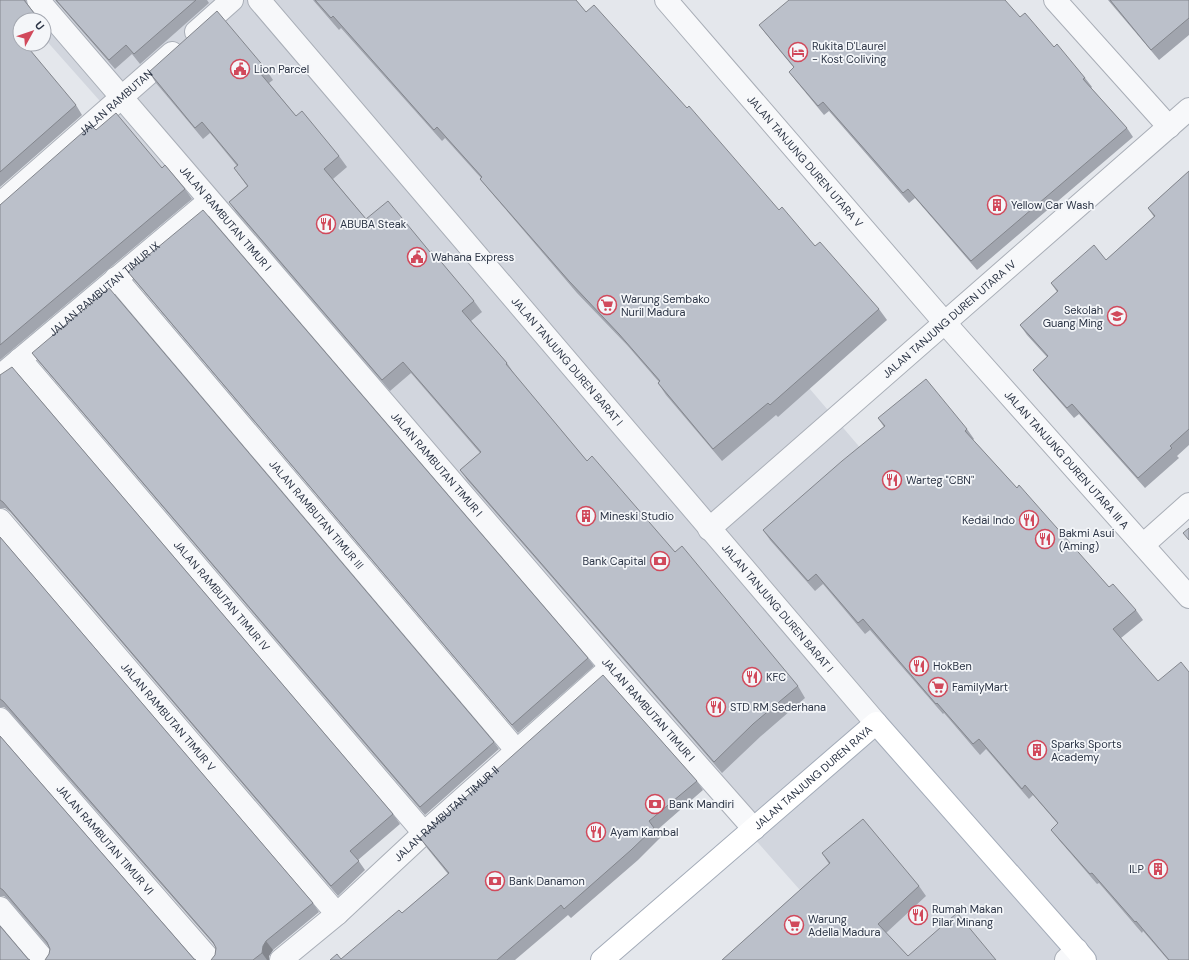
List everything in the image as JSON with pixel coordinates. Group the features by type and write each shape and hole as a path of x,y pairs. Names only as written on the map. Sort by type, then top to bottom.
{"main road":[{"name":"JALAN TANJUNG DUREN RAYA","path":"602,960 876,723 1076,957"}],"street":[{"name":"JALAN RAMBUTAN TIMUR I","path":"38,0 209,201 611,667 754,829"},
{"name":"JALAN RAMBUTAN","path":"0,204 232,0"},
{"name":"JALAN TANJUNG DUREN BARAT I","path":"259,0 709,530 876,723"},
{"name":"JALAN TANJUNG DUREN UTARA V","path":"666,0 945,323"},
{"path":"1055,0 1169,127"},
{"name":"JALAN TANJUNG DUREN UTARA IV","path":"709,530 1189,109"},
{"name":"JALAN RAMBUTAN TIMUR IX","path":"0,376 209,201"},
{"name":"JALAN RAMBUTAN TIMUR III","path":"116,278 517,751"},
{"name":"JALAN TANJUNG DUREN UTARA III A","path":"945,323 1189,597"},
{"name":"JALAN RAMBUTAN TIMUR IV","path":"20,359 424,833"},
{"path":"1143,545 1189,504"},
{"name":"JALAN RAMBUTAN TIMUR V","path":"0,520 337,914"},
{"name":"JALAN RAMBUTAN TIMUR II","path":"281,960 337,914 424,833 611,667"},
{"name":"JALAN RAMBUTAN TIMUR VI","path":"0,719 210,960"},
{"path":"0,908 44,960"}],"shaded area":[{"path":"10,0 477,0 1189,832 1189,960 862,960 52,47 52,12 21,12"}],"building":[{"path":"0,0 24,0 33,12 12,12 12,52 32,52 76,105 0,172"},
{"path":"56,0 196,0 134,54 126,45 109,60"},
{"path":"315,0 576,0 586,12 594,5 687,108 689,106 779,210 782,207 815,246 820,242 879,309 770,405 768,403 713,449 658,383 660,381 619,334 569,281 480,179 482,177 437,127 434,130 333,16 331,18"},
{"path":"789,0 1005,0 1020,17 1025,13 1054,47 1057,44 1085,78 1083,79 1127,128 971,261 908,189 903,193 823,102 818,106 789,72 794,67 759,25"},
{"path":"1110,0 1189,0 1189,18 1151,50"},
{"path":"217,11 265,68 260,73 296,116 302,111 339,156 324,169 366,219 388,201 430,252 432,251 474,301 462,311 507,363 506,364 587,461 592,456 675,552 682,546 798,686 753,724 714,762 460,470 481,452 403,362 382,380 229,202 248,186 234,168 238,165 202,122 195,128 149,72"},
{"path":"116,113 162,168 165,165 185,189 0,345 0,205 91,125 96,130"},
{"path":"1189,171 1189,429 1170,446 1172,448 1138,478 1072,404 1067,408 1033,370 1048,356 1020,325 1058,291 1051,283 1094,245 1106,260 1155,216 1148,208"},
{"path":"203,210 588,658 512,725 128,272"},
{"path":"109,288 494,742 420,807 32,353"},
{"path":"12,367 393,814 350,851 359,861 331,886 0,500 0,375"},
{"path":"926,379 967,429 965,431 1017,488 1019,485 1109,587 1113,584 1136,610 1113,629 1158,681 1181,662 1189,672 1189,960 1169,960 1136,921 1135,922 1092,873 1090,874 1051,830 1058,823 1025,785 1022,789 979,739 973,744 937,703 936,704 863,619 858,623 816,574 808,581 763,530 842,461 885,426 878,418"},
{"path":"1189,528 1189,540 1183,533"},
{"path":"0,537 313,903 266,941 263,946 262,953 253,960 211,960 215,955 216,948 213,942 0,699"},
{"path":"603,675 697,781 649,821 654,828 564,909 561,905 497,960 330,960 337,954 341,959 399,910 402,913 449,873 420,838"},
{"path":"0,736 196,960 45,960 50,949 47,942 0,888"},
{"path":"863,819 919,886 878,924 908,956 957,913 996,960 722,960 830,863 822,853"},
{"path":"0,926 28,959 30,960 0,960"}],"place":[{"name":"Rukita D'Laurel - Kost Coliving","path":"798,52"},
{"name":"Lion Parcel","path":"240,69"},
{"name":"Yellow Car Wash","path":"997,205"},
{"name":"ABUBA Steak","path":"326,224"},
{"name":"Wahana Express","path":"417,257"},
{"name":"Warung Sembako Nuril Madura","path":"607,305"},
{"name":"Sekolah Guang Ming","path":"1117,316"},
{"name":"Warteg \"CBN\"","path":"892,480"},
{"name":"Mineski Studio","path":"586,516"},
{"name":"Kedai Indo","path":"1029,520"},
{"name":"Bakmi Asui (Aming)","path":"1045,539"},
{"name":"Bank Capital","path":"660,561"},
{"name":"HokBen","path":"919,666"},
{"name":"KFC","path":"752,677"},
{"name":"FamilyMart","path":"938,687"},
{"name":"STD RM Sederhana","path":"716,707"},
{"name":"Sparks Sports Academy","path":"1037,750"},
{"name":"Bank Mandiri","path":"655,804"},
{"name":"Ayam Kambal","path":"596,832"},
{"name":"ILP","path":"1158,869"},
{"name":"Bank Danamon","path":"495,881"},
{"name":"Rumah Makan Pilar Minang","path":"918,915"},
{"name":"Warung Adella Madura","path":"794,925"}]}
